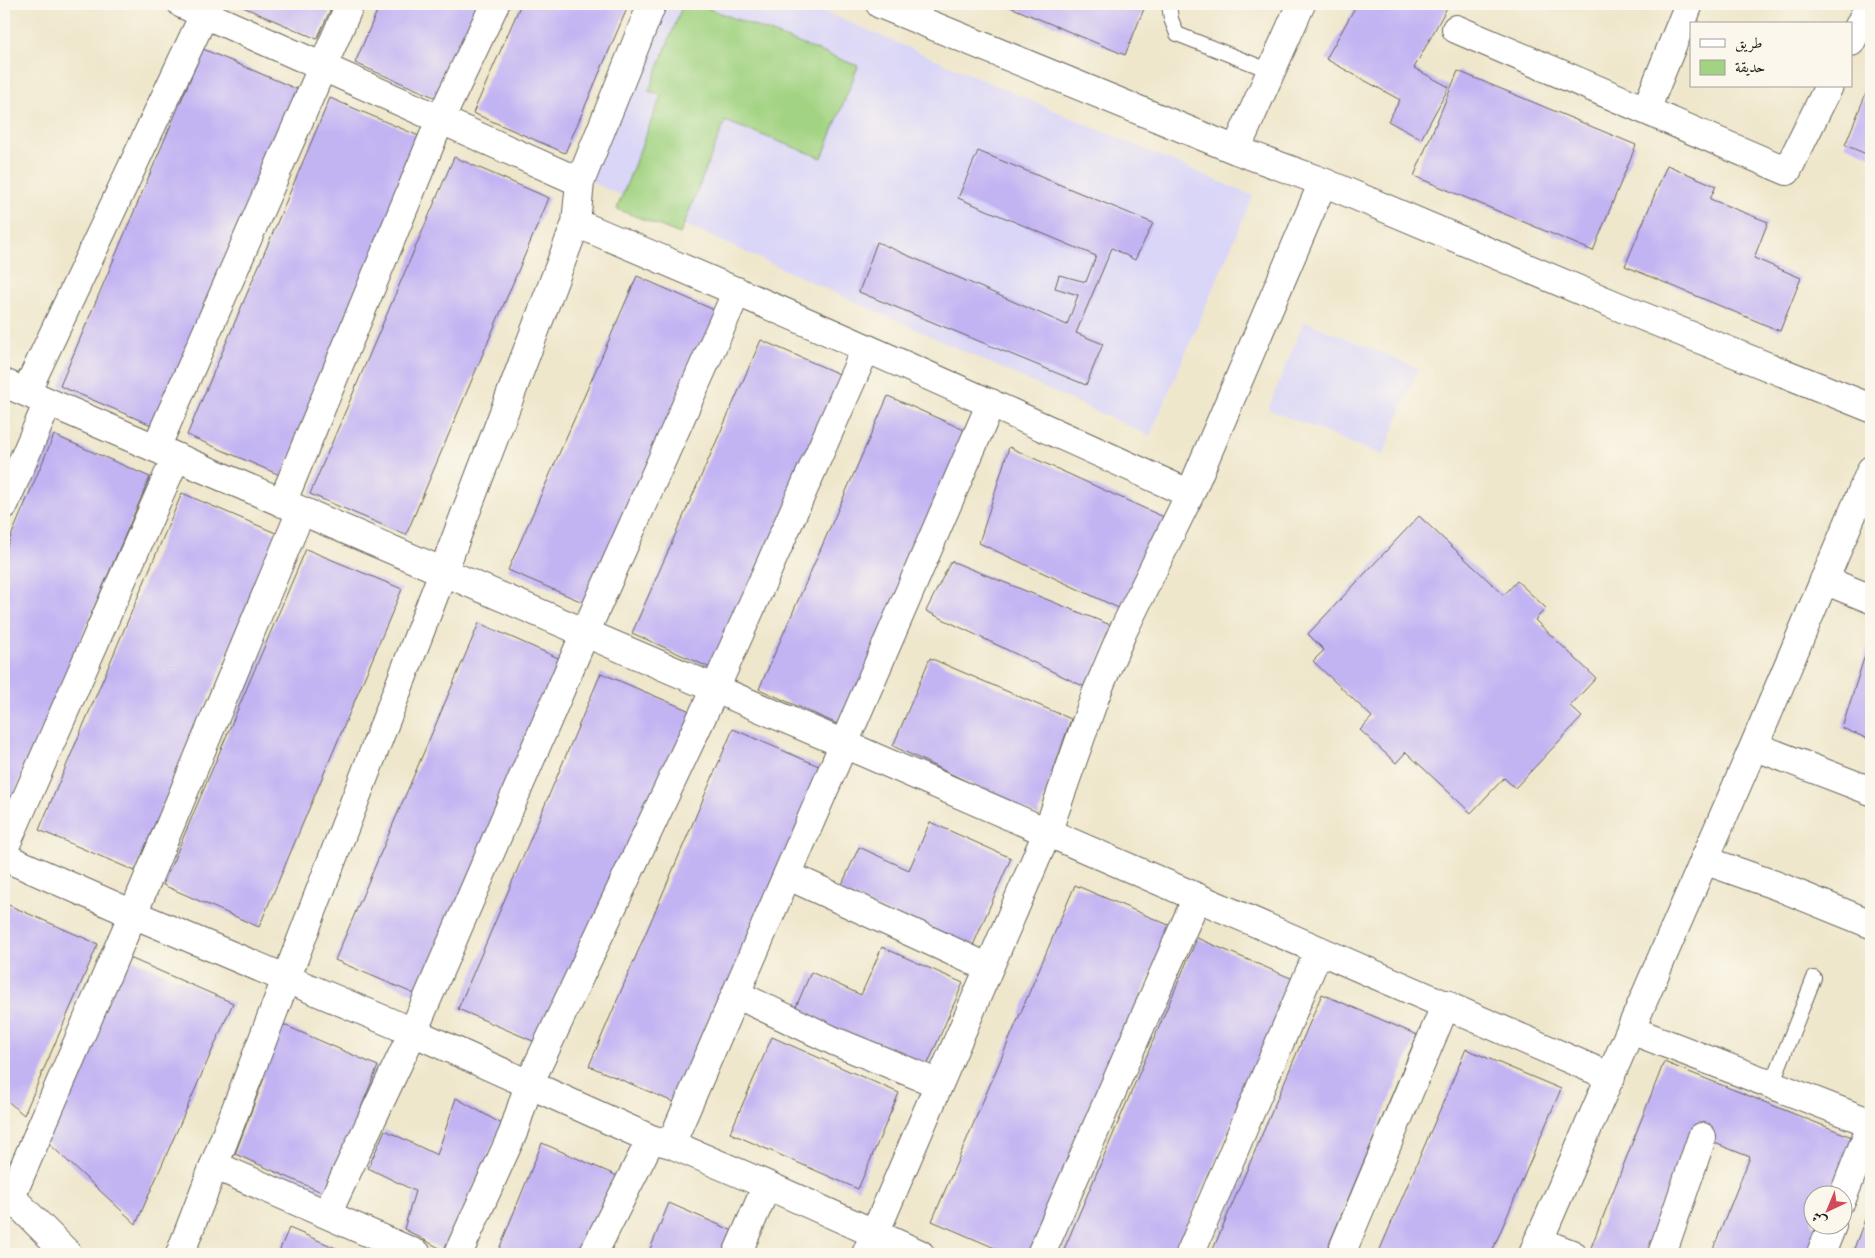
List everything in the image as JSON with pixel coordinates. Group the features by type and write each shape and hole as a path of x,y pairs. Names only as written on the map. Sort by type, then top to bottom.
{"street":[{"path":"4,849 322,66 350,4"},
{"path":"68,1254 7,1193 133,914 441,118 495,4"},
{"path":"180,1254 576,223 580,182 652,4"},
{"path":"880,4 1236,150 1323,182 1622,308 1871,408"},
{"path":"1236,150 1301,4"},
{"path":"1646,110 1689,4"},
{"path":"1852,40 1870,4"},
{"path":"4,505 26,392 198,7 322,66 580,182"},
{"path":"1456,29 1787,171 1828,88"},
{"path":"870,1244 1047,833 1096,694 1122,633 1190,494 1323,182"},
{"path":"576,223 737,291 991,403 1190,494"},
{"path":"327,1214 413,1032 585,634 737,291"},
{"path":"458,1254 513,1133 529,1084 715,689 866,348"},
{"path":"26,392 1446,1004 1611,1077"},
{"path":"593,1254 661,1142 736,994 991,403"},
{"path":"1572,1254 1536,1248 1754,746 1871,470"},
{"path":"1824,580 1871,599"},
{"path":"1754,746 1871,791"},
{"path":"4,857 133,914 413,1032 661,1142 767,1185 870,1244 920,1254"},
{"path":"1704,860 1775,885 1871,924"},
{"path":"787,875 989,968"},
{"path":"1041,1254 1197,897"},
{"path":"1190,1254 1318,950"},
{"path":"736,994 834,1041 939,1084"},
{"path":"1341,1254 1446,1004"},
{"path":"1631,1030 1871,1124 1847,1186"},
{"path":"1662,1254 1702,1137"},
{"path":"214,1165 417,1254"},
{"path":"737,1254 767,1185"},
{"path":"1821,1254 1828,1236"}],"lane":[{"path":"1169,4 1170,20 1177,34 1271,71"},
{"path":"1772,1084 1814,978"}],"shaded area":[{"path":"663,4 807,4 1253,196 1150,436 589,181"},
{"path":"1304,321 1418,368 1383,456 1268,409"}],"green space":[{"path":"683,4 697,4 858,66 822,158 725,121 680,234 617,209 661,96 649,91"}],"building":[{"path":"236,4 333,4 317,39"},
{"path":"380,4 482,4 441,100 355,63"},
{"path":"521,4 629,4 565,153 473,113"},
{"path":"1003,4 1146,4 1125,55"},
{"path":"1357,4 1449,4 1414,68 1449,87 1421,139 1388,121 1400,100 1326,59"},
{"path":"203,49 299,90 156,427 60,386"},
{"path":"1458,71 1636,145 1593,251 1414,176"},
{"path":"1871,81 1871,156 1845,145"},
{"path":"330,98 426,139 282,476 187,435"},
{"path":"978,151 1153,223 1135,260 1112,248 1076,333 1103,344 1086,385 859,292 877,242 1067,325 1078,295 1055,288 1059,275 1086,282 1096,256 958,198"},
{"path":"454,157 549,198 406,535 310,494"},
{"path":"1667,165 1716,186 1710,199 1768,222 1754,258 1801,278 1780,331 1625,266"},
{"path":"637,276 730,317 601,610 508,570"},
{"path":"761,340 853,380 724,674 632,633"},
{"path":"888,396 980,437 851,730 759,689"},
{"path":"54,435 150,477 6,813 4,812 4,553"},
{"path":"1009,447 1168,519 1125,611 979,543"},
{"path":"182,493 278,534 135,871 39,830"},
{"path":"1419,516 1504,595 1517,581 1546,608 1535,620 1596,678 1570,706 1582,717 1515,788 1504,778 1471,813 1406,752 1396,763 1360,730 1372,717 1313,661 1324,650 1308,634"},
{"path":"306,549 402,589 259,927 163,885"},
{"path":"951,561 1113,626 1087,688 926,611"},
{"path":"479,623 574,665 431,1001 335,960"},
{"path":"1871,636 1871,740 1842,728"},
{"path":"930,658 1071,719 1038,816 893,746"},
{"path":"601,673 697,714 554,1050 458,1009"},
{"path":"733,729 828,770 685,1107 589,1066"},
{"path":"930,822 1011,858 971,950 839,891 859,847 909,870"},
{"path":"1075,885 1171,926 1031,1254 1009,1254 932,1221"},
{"path":"4,903 98,944 24,1115 4,1098"},
{"path":"1197,938 1293,979 1175,1254 1062,1254"},
{"path":"882,947 963,983 923,1075 792,1016 811,972 861,995"},
{"path":"123,955 233,1003 136,1224 45,1140"},
{"path":"1322,994 1417,1035 1325,1254 1211,1254"},
{"path":"282,1024 378,1066 326,1194 235,1154 264,1078 261,1075"},
{"path":"772,1037 899,1093 858,1189 730,1133"},
{"path":"1466,1049 1561,1089 1491,1254 1378,1254"},
{"path":"1664,1062 1857,1139 1838,1186 1802,1186 1802,1236 1819,1236 1811,1254 1711,1254 1750,1157 1712,1142 1668,1254 1601,1254 1590,1250"},
{"path":"456,1098 502,1124 445,1251 404,1229 415,1191 368,1168 385,1130 437,1155"},
{"path":"542,1143 622,1178 589,1254 497,1254"},
{"path":"669,1203 749,1238 742,1254 648,1254"},
{"path":"1871,1203 1871,1254 1852,1254"},
{"path":"289,1228 350,1254 278,1254"}]}
